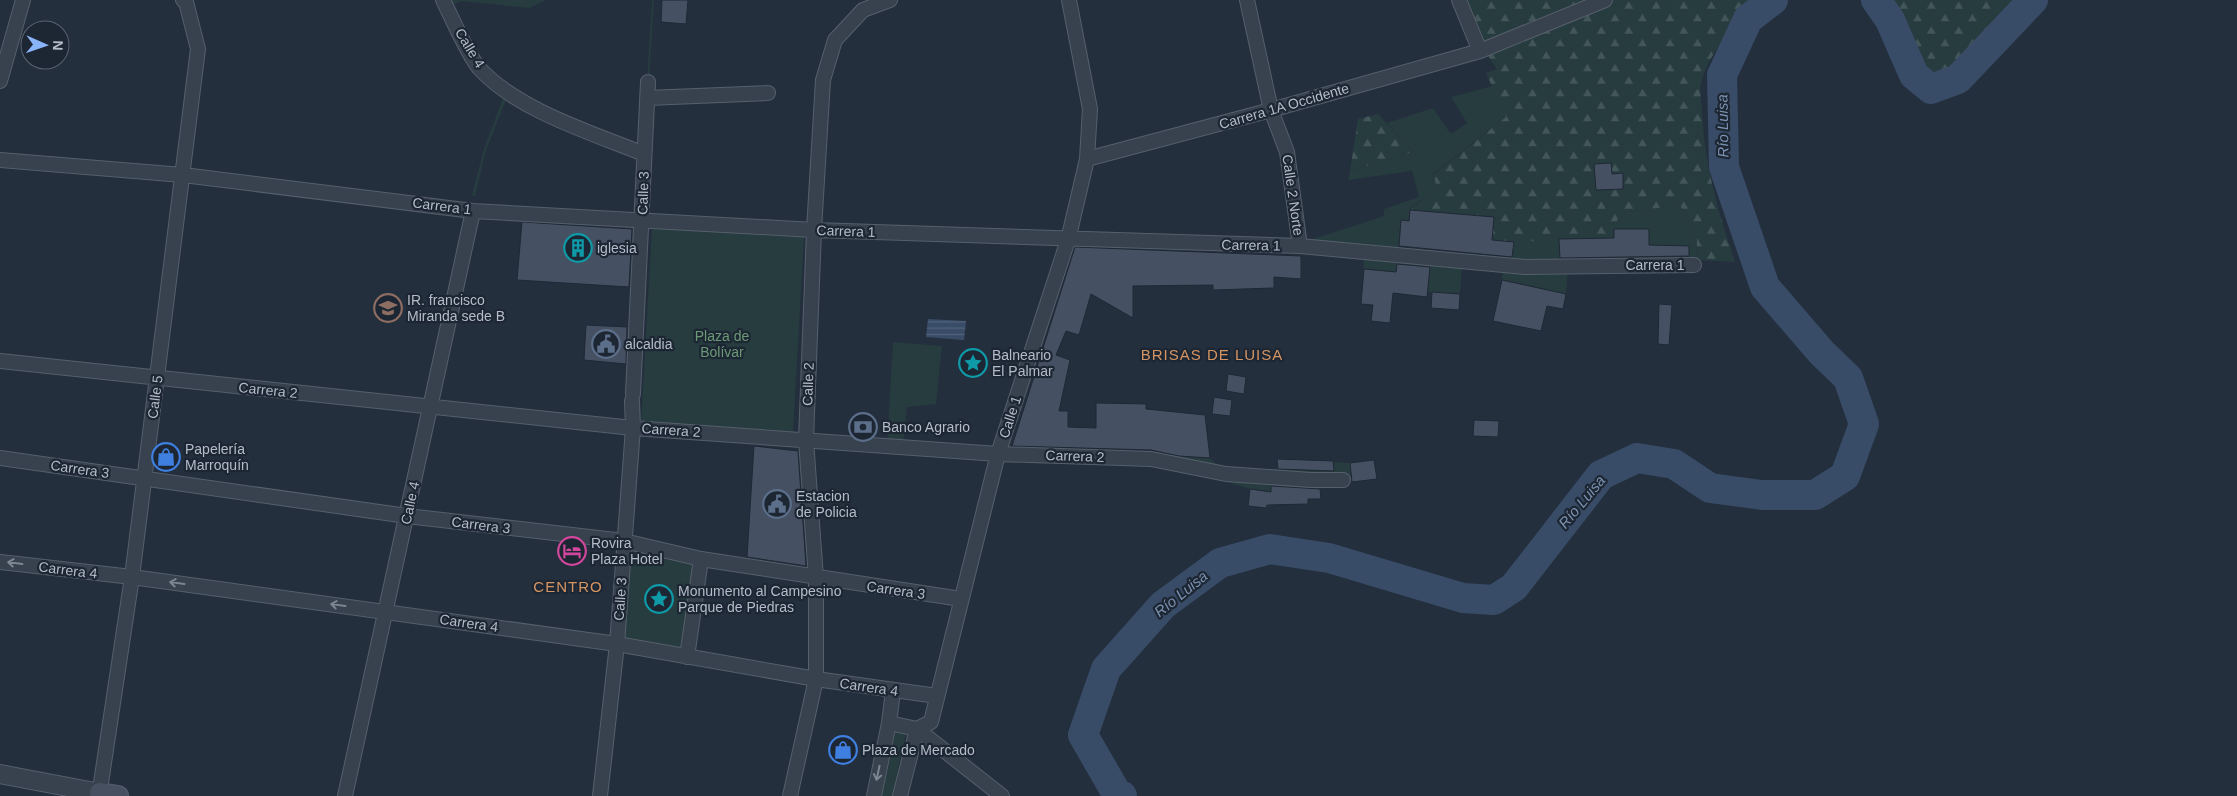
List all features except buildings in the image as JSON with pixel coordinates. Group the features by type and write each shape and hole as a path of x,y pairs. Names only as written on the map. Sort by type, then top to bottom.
{"street":[{"path":"0,81 23,0"},
{"name":"Calle 5","path":"105,795 198,49 186,2 183,0"},
{"name":"Calle 4","path":"443,0 478,67 505,91 538,110 644,154"},
{"name":"Calle 2","path":"790,796 816,679 816,578 806,440 814,230 823,80 835,40 863,10 890,0"},
{"name":"Calle 1","path":"917,729 931,722 998,454 1068,240 1087,160 1090,109 1069,0"},
{"name":"Calle 2 Norte","path":"1246,0 1271,110 1287,152 1300,246"},
{"path":"1459,0 1480,51"},
{"name":"Carrera 1A Occidente","path":"1087,160 1480,51 1606,0"},
{"name":"Calle 3","path":"600,796 617,644 632,428 648,82"},
{"path":"647,98 768,93"},
{"name":"Carrera 1","path":"0,160 183,175 473,211 814,230 1068,240 1300,246 1525,267 1694,264"},
{"name":"Calle 4","path":"345,796 473,211"},
{"name":"Carrera 2","path":"0,361 632,428 998,454 1150,458 1226,474 1311,480 1343,480"},
{"name":"Carrera 3","path":"0,458 407,516 624,541 701,559 961,599"},
{"path":"687,657 701,559"},
{"name":"Carrera 4","path":"0,562 132,577 617,644 816,679 937,696"},
{"path":"874,796 889,723 893,691"},
{"path":"889,723 917,729 1002,796"},
{"path":"900,796 917,729"},
{"path":"0,774 105,795"}],"green space":[{"path":"451,0 546,0 529,8 461,1 453,5"},
{"path":"652,0 654,0 649,81 647,81"},
{"path":"1464,0 1765,0 1744,17 1718,47 1705,70 1700,87 1709,171 1735,262 1696,260 1697,239 1680,205 1620,213 1614,229 1614,238 1514,242 1491,240 1493,217 1410,210 1437,187 1433,175 1506,117 1486,73 1497,69 1482,47"},
{"path":"1879,0 2027,0 1955,77 1932,83 1918,71 1892,17"},
{"path":"1493,86 1506,117 1433,174 1437,187 1410,209 1409,221 1401,221 1398,250 1310,240 1384,216 1384,209 1419,197 1412,171 1348,180 1350,171 1413,152 1387,123 1433,108 1451,134 1467,123 1451,97"},
{"path":"505,93 508,95 486,150 475,196 472,195 484,149"},
{"path":"1378,114 1413,152 1350,171 1358,119"},
{"path":"1680,205 1697,239 1696,260 1689,262 1689,246 1661,246 1660,261 1649,261 1649,229 1614,229 1620,213"},
{"name":"Plaza de Bolívar","path":"652,228 804,237 793,432 641,424"},
{"path":"1559,239 1560,262 1511,262 1514,242"},
{"path":"1363,256 1462,265 1460,294 1428,292 1429,275 1364,269"},
{"path":"1503,268 1568,268 1566,294 1502,280"},
{"path":"893,342 942,346 936,404 907,407 903,445 887,445"},
{"path":"1149,453 1210,458 1223,471"},
{"path":"1277,459 1350,463 1352,482 1320,484 1321,499 1294,500 1291,497 1290,484 1271,485 1271,505 1266,508 1268,491 1250,489 1174,465 1278,474"},
{"path":"628,549 696,562 684,651 622,639"},
{"path":"896,731 906,733 892,796 882,796"}],"water":[{"path":"928,319 966,321 964,340 926,337"}],"waterway":[{"name":"Río Luisa","path":"1122,796 1117,794 1083,735 1106,669 1163,605 1220,563 1270,549 1329,558 1463,598 1494,600 1514,587 1601,475 1637,458 1674,464 1710,488 1762,495 1815,495 1845,476 1864,424 1848,378 1822,353 1765,287 1724,167 1722,75 1748,19 1773,0"},
{"name":"Río Luisa","path":"1876,0 1890,20 1914,75 1931,89 1958,79 2033,0"}],"place":[{"name":"iglesia","path":"578,248"},
{"name":"IR. francisco Miranda sede B","path":"388,308"},
{"name":"alcaldia","path":"606,344"},
{"name":"Balneario El Palmar","path":"973,363"},
{"name":"Banco Agrario","path":"863,427"},
{"name":"Papelería Marroquín","path":"166,457"},
{"name":"Estacion de Policia","path":"777,504"},
{"name":"Rovira Plaza Hotel","path":"572,551"},
{"name":"Monumento al Campesino Parque de Piedras","path":"659,599"},
{"name":"Plaza de Mercado","path":"843,750"}],"district":[{"name":"BRISAS DE LUISA","path":"1212,355"},
{"name":"CENTRO","path":"568,587"}]}
